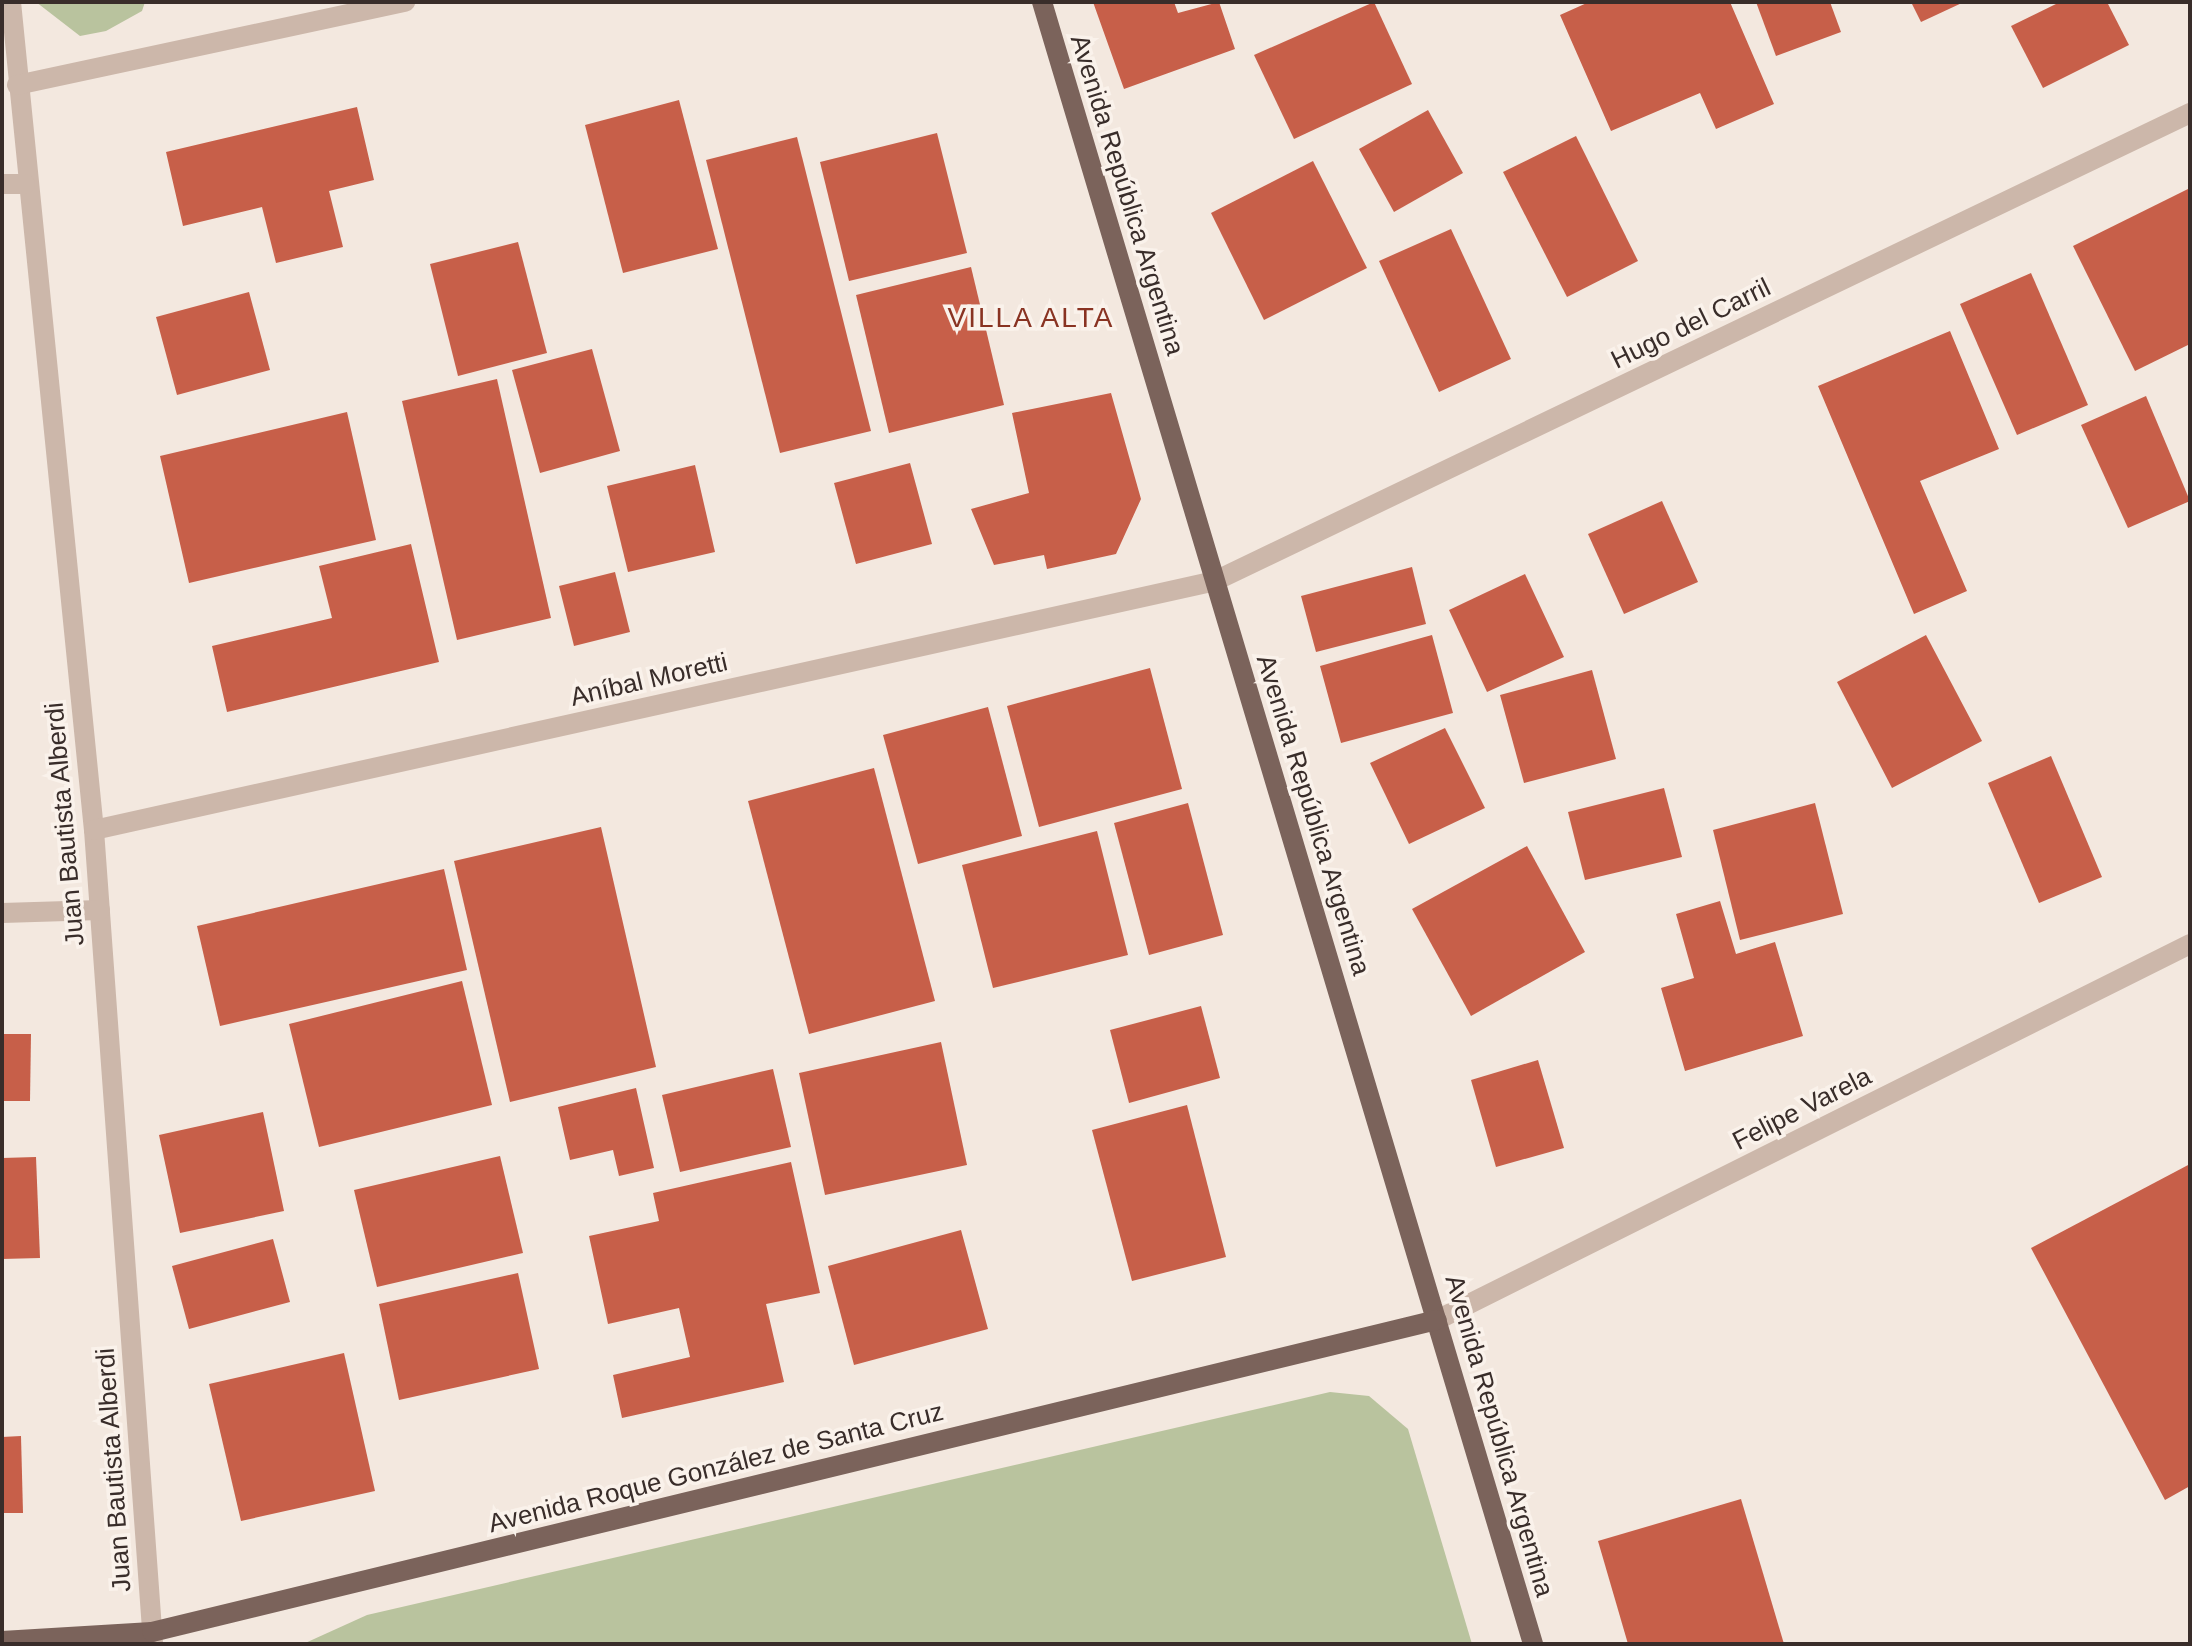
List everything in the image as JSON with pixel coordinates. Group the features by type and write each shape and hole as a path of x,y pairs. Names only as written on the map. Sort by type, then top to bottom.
{"main road":[{"name":"Avenida República Argentina","path":"1042,2 1533,1644"},
{"name":"Avenida Roque González de Santa Cruz","path":"2,1641 152,1638 1437,1320"}],"street":[{"name":"Juan Bautista Alberdi","path":"11,2 25,184 94,830 152,1638"},
{"path":"17,85 405,2"},
{"name":"Hugo del Carril","path":"1215,581 2190,113"},
{"path":"2,184 25,184"},
{"name":"Aníbal Moretti","path":"94,830 1215,581"},
{"path":"2,913 100,910"},
{"name":"Felipe Varela","path":"1437,1320 2190,944"}],"green space":[{"path":"36,2 145,2 142,11 106,31 80,36"},
{"path":"1330,1392 1369,1396 1408,1429 1472,1644 303,1644 367,1615"}],"building":[{"path":"1093,2 1174,2 1178,13 1219,2 1235,49 1124,89"},
{"path":"1374,2 1412,84 1294,139 1254,55"},
{"path":"1589,2 1730,2 1774,104 1716,129 1700,93 1611,131 1560,15"},
{"path":"1756,2 1830,2 1841,32 1776,56"},
{"path":"1911,2 1964,2 1921,22"},
{"path":"2060,2 2107,2 2129,45 2043,88 2011,26"},
{"path":"679,100 718,249 623,273 585,125"},
{"path":"357,107 374,180 329,191 343,247 276,263 262,207 183,226 166,152"},
{"path":"1428,110 1463,173 1394,212 1359,149"},
{"path":"937,133 967,253 849,281 820,162"},
{"path":"1576,136 1638,261 1567,297 1503,172"},
{"path":"797,137 871,431 780,453 706,160"},
{"path":"1313,161 1367,268 1264,320 1211,213"},
{"path":"2190,188 2190,344 2135,371 2073,246"},
{"path":"1451,229 1511,359 1439,392 1379,261"},
{"path":"518,242 547,353 458,376 430,264"},
{"path":"971,267 1004,405 889,433 856,295"},
{"path":"2031,273 2088,405 2017,435 1960,304"},
{"path":"249,292 270,370 177,395 156,317"},
{"path":"1950,331 1999,449 1920,481 1967,591 1914,614 1818,386"},
{"path":"592,349 620,451 540,473 512,370"},
{"path":"497,379 551,618 457,640 402,401"},
{"path":"1111,393 1141,499 1116,554 1047,569 1044,555 994,565 971,509 1029,493 1012,413"},
{"path":"2146,396 2190,501 2128,528 2081,425"},
{"path":"347,412 376,540 189,583 160,456"},
{"path":"910,463 932,544 856,564 834,483"},
{"path":"695,465 715,552 628,572 607,486"},
{"path":"1662,501 1698,582 1624,614 1588,534"},
{"path":"411,544 439,662 227,712 212,646 332,618 319,566"},
{"path":"1412,567 1426,624 1316,652 1301,596"},
{"path":"615,572 630,632 574,646 559,586"},
{"path":"1525,574 1564,657 1487,692 1449,610"},
{"path":"1432,635 1453,713 1341,743 1320,666"},
{"path":"1926,635 1982,741 1892,788 1837,682"},
{"path":"1150,668 1182,789 1039,827 1007,706"},
{"path":"1592,670 1616,759 1524,783 1500,695"},
{"path":"988,707 1022,836 918,864 883,735"},
{"path":"1445,728 1485,808 1409,844 1370,763"},
{"path":"2051,756 2102,877 2039,903 1988,783"},
{"path":"874,768 935,1001 809,1034 748,801"},
{"path":"1664,788 1682,857 1585,880 1568,812"},
{"path":"1188,803 1223,935 1149,955 1114,823"},
{"path":"1815,803 1843,914 1740,940 1713,830"},
{"path":"601,827 656,1067 510,1102 454,861"},
{"path":"1097,831 1128,955 993,988 962,865"},
{"path":"1527,846 1585,952 1471,1016 1412,909"},
{"path":"444,869 467,970 220,1026 197,926"},
{"path":"1720,901 1736,954 1775,942 1803,1036 1685,1071 1661,988 1694,978 1676,914"},
{"path":"462,981 492,1105 319,1147 289,1024"},
{"path":"1201,1006 1220,1078 1129,1103 1110,1030"},
{"path":"2,1034 31,1034 30,1101 2,1101"},
{"path":"941,1042 967,1165 825,1195 799,1073"},
{"path":"1538,1060 1564,1148 1496,1167 1471,1080"},
{"path":"773,1069 791,1147 680,1172 662,1095"},
{"path":"636,1088 654,1168 619,1176 613,1150 570,1160 558,1107"},
{"path":"1187,1105 1226,1257 1132,1281 1092,1130"},
{"path":"263,1112 284,1211 180,1233 159,1135"},
{"path":"500,1156 523,1253 377,1287 354,1190"},
{"path":"36,1157 40,1258 2,1259 2,1158"},
{"path":"791,1162 820,1293 766,1304 784,1382 622,1418 613,1375 690,1357 679,1308 608,1324 589,1236 659,1221 653,1193"},
{"path":"2190,1164 2190,1486 2165,1500 2031,1248"},
{"path":"961,1230 988,1329 854,1365 828,1266"},
{"path":"273,1239 290,1302 189,1329 172,1266"},
{"path":"518,1273 539,1369 399,1400 379,1304"},
{"path":"344,1353 375,1491 241,1521 209,1384"},
{"path":"21,1436 23,1513 2,1513 2,1437"},
{"path":"1741,1499 1784,1644 1628,1644 1598,1541"}],"district":[{"name":"VILLA ALTA","path":"1031,318"}]}
